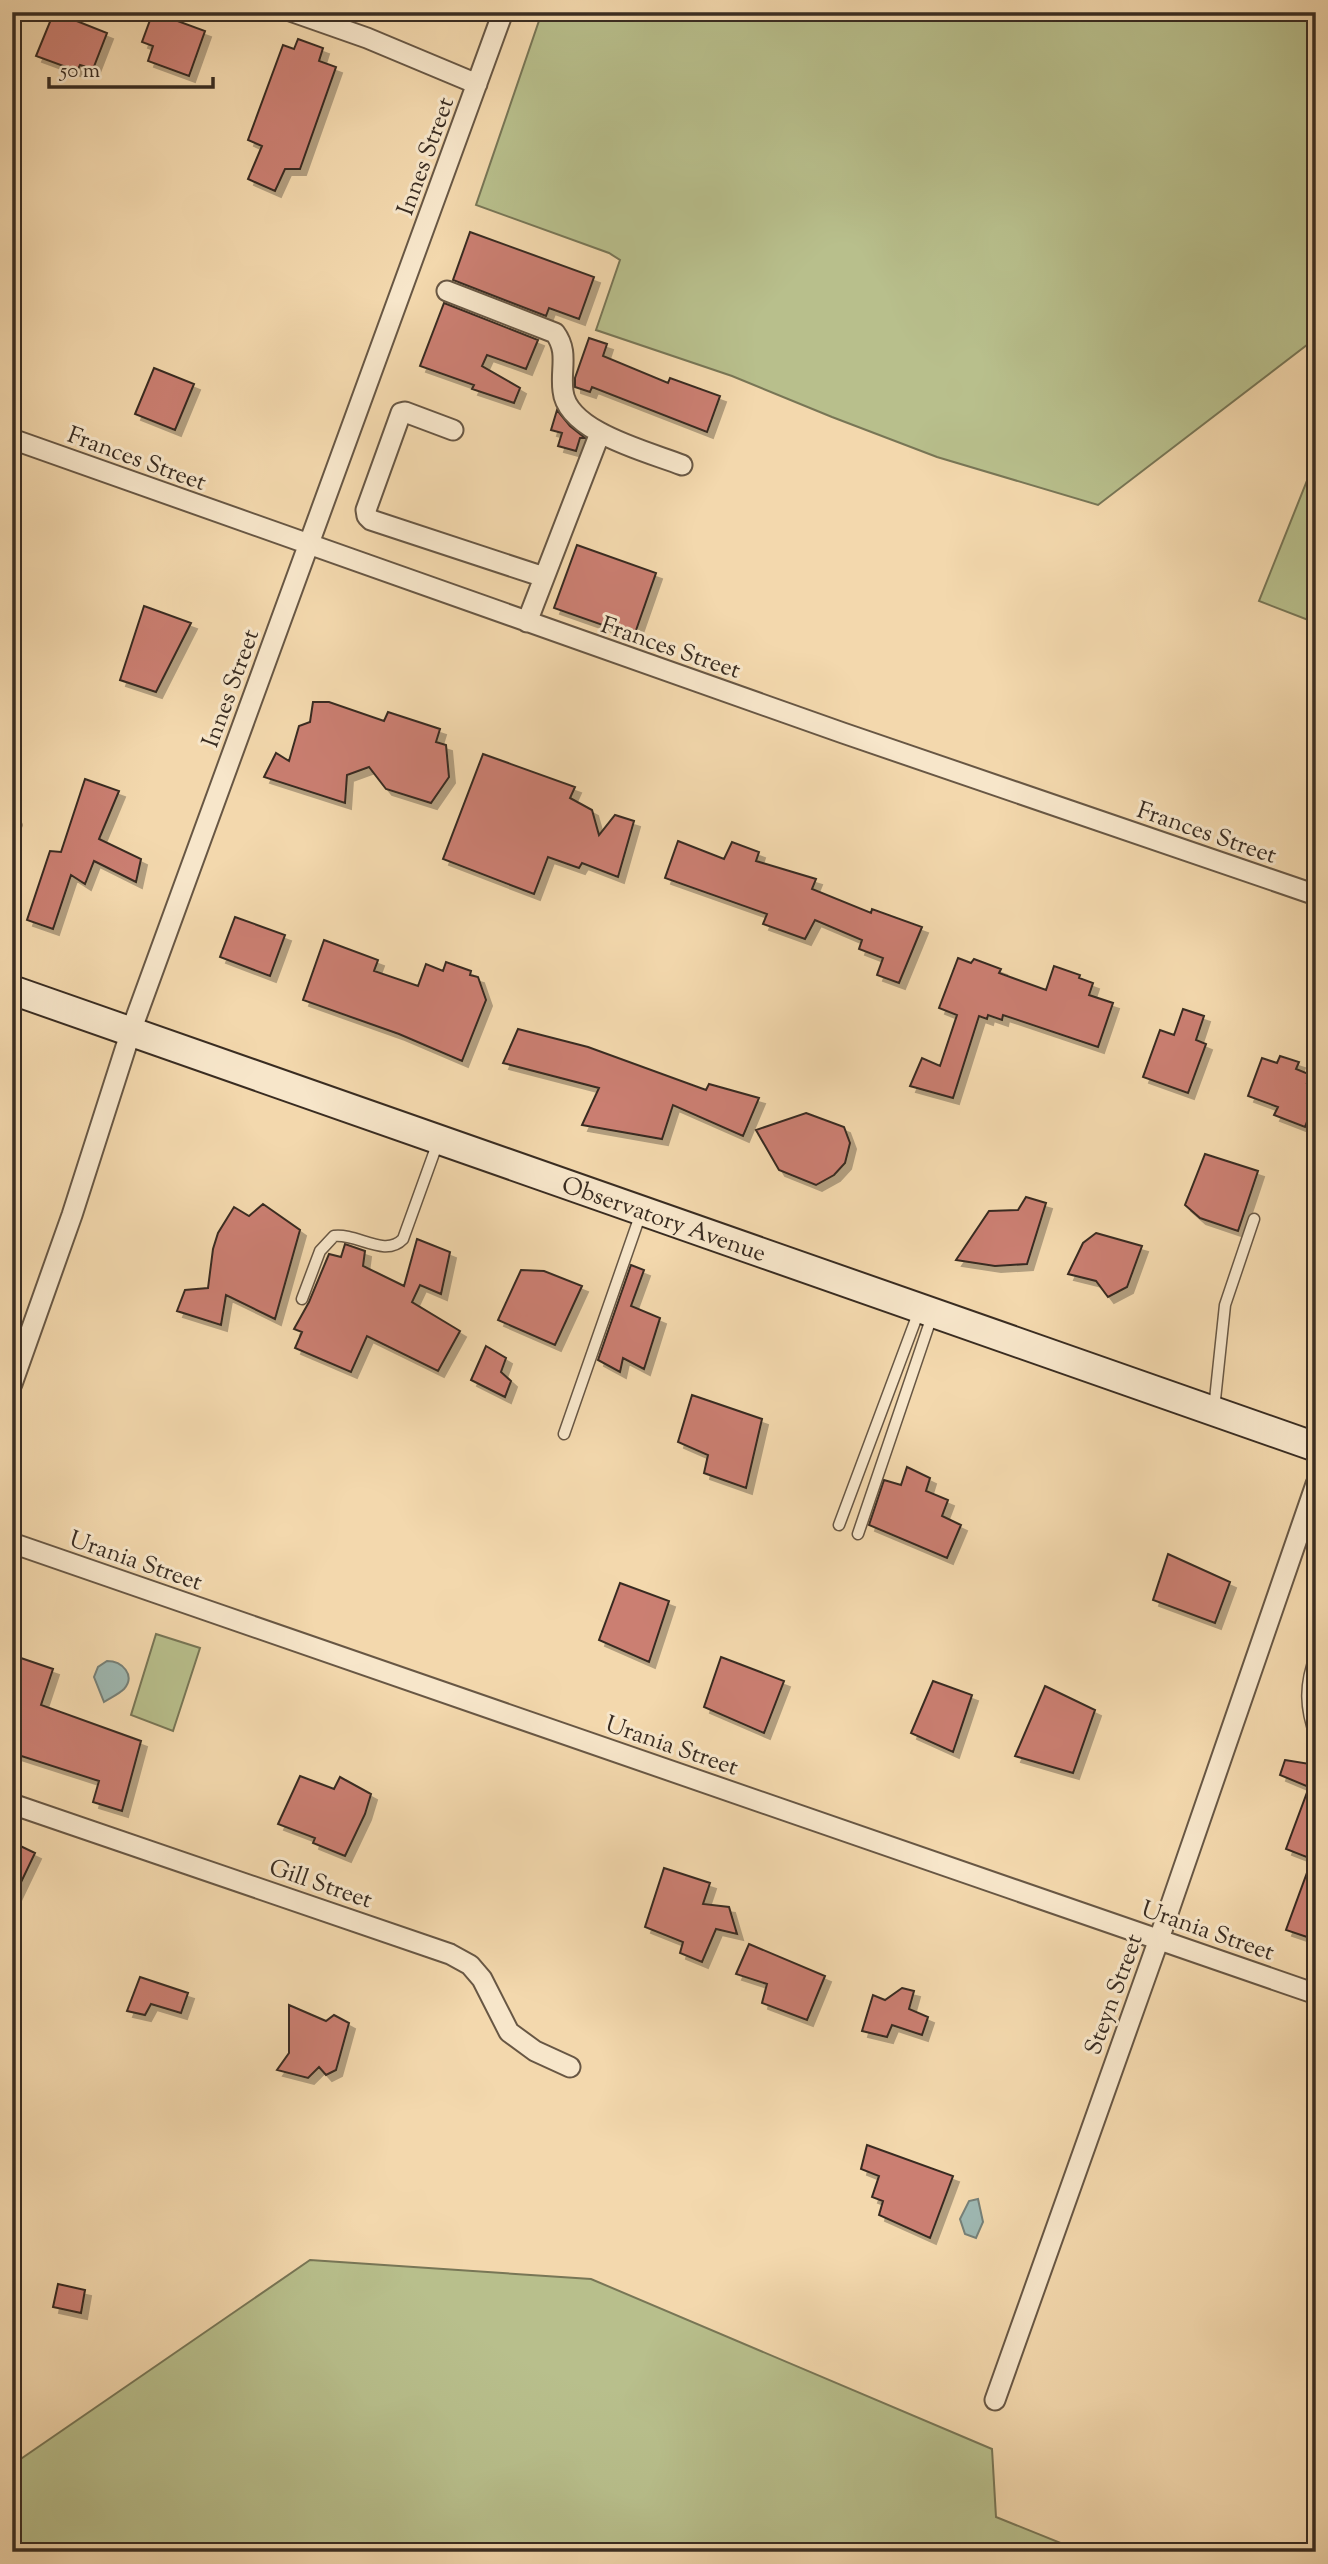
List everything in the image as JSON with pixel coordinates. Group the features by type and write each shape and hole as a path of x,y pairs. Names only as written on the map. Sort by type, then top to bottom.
{"main road":[{"name":"Observatory Avenue","path":"12,990 1316,1447"}],"street":[{"path":"293,12 367,38 477,84"},
{"name":"Innes Street","path":"12,1384 72,1215 131,1031 503,12"},
{"path":"447,291 555,333 563,344 562,388 565,401 573,414 600,433 682,465"},
{"path":"453,430 405,412 401,413 366,510 367,516 371,520 544,578"},
{"path":"527,622 600,433"},
{"name":"Frances Street","path":"12,439 843,733 1316,895"},
{"name":"Steyn Street","path":"995,2400 1159,1939 1316,1484"},
{"name":"Urania Street","path":"12,1543 1316,1994"},
{"name":"Gill Street","path":"12,1804 450,1954 470,1965 482,1979 509,2032 535,2051 570,2067"}],"lane":[{"path":"12,811 16,825 12,842"},
{"path":"302,1299 320,1251 334,1236 342,1235 388,1248 403,1239 439,1138"},
{"path":"564,1434 642,1209"},
{"path":"1214,1411 1226,1305 1254,1219"},
{"path":"839,1525 927,1309"},
{"path":"858,1534 927,1309"},
{"path":"1316,1654 1311,1667 1306,1701 1316,1738"}],"green space":[{"path":"542,12 1316,12 1316,338 1098,505 937,457 732,376 596,330 620,260 609,253 476,205"},
{"path":"1316,458 1316,623 1259,601"},
{"path":"156,1634 200,1648 173,1731 131,1715"},
{"path":"310,2260 591,2279 992,2449 996,2517 1083,2552 12,2552 12,2465"}],"water":[{"path":"107,1661 122,1666 129,1679 124,1689 104,1702 94,1677 98,1667"},
{"path":"978,2199 983,2222 976,2238 965,2234 960,2219 969,2201"}],"building":[{"path":"54,12 107,33 93,69 80,65 77,71 36,56"},
{"path":"153,12 205,31 189,76 148,61 153,46 142,42"},
{"path":"298,39 323,48 319,61 336,67 300,169 285,169 275,191 248,179 262,146 248,140 283,45 294,49"},
{"path":"470,232 594,277 579,319 549,308 546,316 453,280"},
{"path":"444,303 538,340 526,369 487,355 482,366 520,388 514,403 472,389 474,385 420,366"},
{"path":"589,338 607,344 603,356 668,383 670,378 720,396 707,432 592,387 590,392 575,387 575,378"},
{"path":"154,368 194,384 175,430 135,414"},
{"path":"557,410 570,426 585,438 580,438 576,451 558,446 562,433 551,430"},
{"path":"577,545 656,573 634,636 554,608"},
{"path":"144,606 191,623 156,692 120,680"},
{"path":"313,702 329,702 384,721 388,712 440,729 436,742 446,745 449,777 431,803 386,789 369,767 347,775 345,803 264,777 276,753 289,761 299,726 310,722"},
{"path":"483,754 575,787 570,798 592,810 599,835 615,815 634,821 618,877 582,863 579,868 548,857 534,894 443,859"},
{"path":"85,779 119,791 99,839 141,859 136,882 94,861 85,884 71,875 53,929 27,920 50,851 61,852"},
{"path":"678,841 724,859 732,842 759,852 756,861 816,879 812,889 871,913 872,909 922,927 899,983 877,975 883,958 859,949 862,940 815,920 805,939 763,924 767,914 665,878"},
{"path":"235,917 285,935 270,976 220,957"},
{"path":"324,940 378,960 374,971 418,986 426,964 443,971 446,962 471,971 470,975 478,977 486,1000 462,1061 399,1034 303,1000"},
{"path":"958,958 971,963 974,959 1001,969 999,973 1046,990 1054,966 1080,975 1079,978 1093,983 1089,995 1113,1003 1098,1047 1003,1015 1002,1020 988,1015 987,1019 979,1016 953,1098 910,1086 922,1058 940,1066 957,1015 939,1008"},
{"path":"1183,1009 1204,1016 1196,1040 1206,1044 1188,1093 1143,1077 1160,1030 1174,1035"},
{"path":"518,1029 588,1047 706,1090 709,1084 759,1098 743,1136 673,1105 662,1139 582,1125 599,1088 503,1063"},
{"path":"1280,1056 1299,1062 1296,1069 1311,1075 1307,1083 1316,1087 1316,1097 1305,1127 1274,1115 1278,1107 1248,1096 1262,1058 1277,1063"},
{"path":"806,1113 844,1127 850,1143 845,1163 834,1175 816,1185 779,1170 756,1130"},
{"path":"1205,1154 1258,1171 1238,1231 1200,1218 1185,1205"},
{"path":"1026,1197 1046,1203 1027,1264 995,1266 956,1260 989,1211 1018,1210"},
{"path":"263,1204 300,1230 275,1319 226,1295 221,1325 177,1311 185,1290 208,1288 218,1233 234,1207 249,1216"},
{"path":"1096,1233 1142,1246 1127,1287 1108,1297 1096,1281 1068,1274 1083,1243"},
{"path":"417,1239 450,1252 441,1294 420,1285 412,1302 460,1331 438,1371 367,1336 351,1372 295,1348 302,1332 294,1329 309,1302 329,1254 341,1257 345,1244 365,1251 363,1266 404,1286"},
{"path":"631,1265 644,1270 631,1306 660,1318 644,1369 623,1358 620,1372 598,1360"},
{"path":"521,1270 544,1271 582,1286 555,1345 498,1320"},
{"path":"486,1346 506,1358 501,1372 511,1381 505,1397 471,1380"},
{"path":"692,1395 762,1419 746,1488 704,1473 708,1455 678,1442"},
{"path":"907,1467 930,1478 926,1491 948,1500 942,1516 961,1525 947,1558 869,1525 884,1480 901,1485"},
{"path":"1168,1554 1230,1582 1215,1623 1153,1600"},
{"path":"620,1583 669,1601 649,1662 599,1640"},
{"path":"12,1655 53,1669 41,1705 141,1741 122,1811 93,1802 99,1781 12,1753"},
{"path":"721,1657 784,1681 764,1733 704,1707"},
{"path":"933,1681 972,1695 953,1752 911,1733"},
{"path":"1045,1686 1095,1710 1073,1773 1015,1756"},
{"path":"1285,1760 1316,1765 1316,1817 1310,1833 1316,1835 1316,1940 1286,1930 1312,1859 1286,1849 1309,1787 1280,1775"},
{"path":"300,1776 334,1789 340,1777 371,1794 365,1814 345,1856 313,1843 315,1838 278,1824"},
{"path":"12,1842 35,1853 12,1901"},
{"path":"664,1868 710,1883 703,1904 729,1907 737,1934 716,1929 702,1962 680,1953 683,1942 645,1927"},
{"path":"749,1944 825,1976 807,2020 762,2003 767,1984 736,1974"},
{"path":"140,1977 188,1993 181,2013 151,2004 145,2015 127,2011"},
{"path":"902,1988 914,1991 909,2009 928,2017 922,2035 892,2025 887,2037 862,2031 873,1995 885,2000"},
{"path":"289,2005 326,2021 334,2015 349,2023 336,2070 326,2075 319,2067 308,2078 277,2070 289,2053"},
{"path":"867,2145 953,2176 930,2238 879,2215 883,2201 872,2197 879,2176 861,2169"},
{"path":"58,2284 85,2290 81,2313 53,2307"}]}
